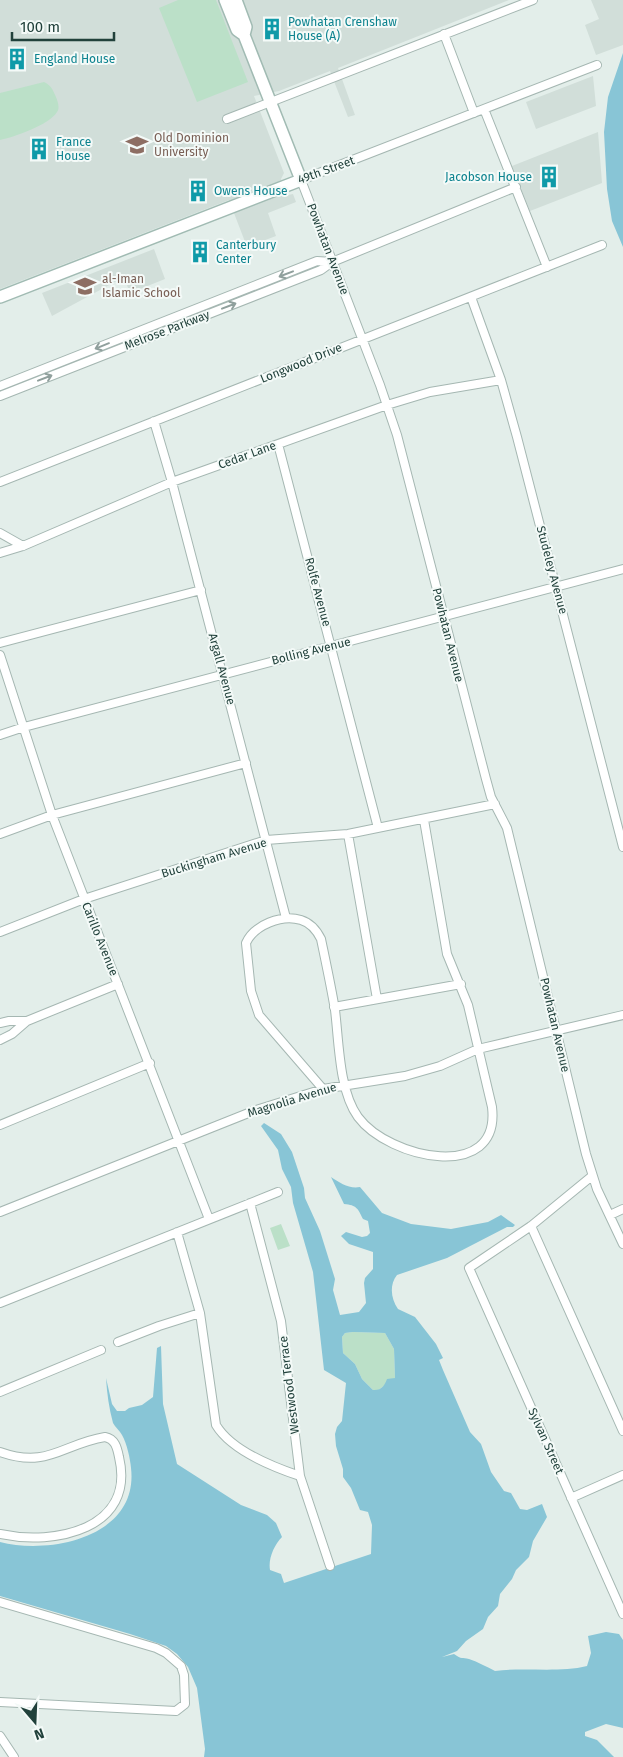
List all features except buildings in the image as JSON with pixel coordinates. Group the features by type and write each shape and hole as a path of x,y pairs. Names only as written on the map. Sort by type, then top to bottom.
{"street":[{"name":"Powhatan Avenue","path":"225,0 237,30 244,35 388,405 486,779 495,804 507,828 592,1176 623,1244"},
{"name":"Powhatan Avenue","path":"236,0 246,27 244,35"},
{"path":"227,119 533,0"},
{"path":"444,34 474,113"},
{"name":"49th Street","path":"0,297 597,65"},
{"path":"484,109 547,267"},
{"name":"Melrose Parkway","path":"0,396 321,270 332,262 516,187"},
{"name":"Longwood Drive","path":"0,482 602,245"},
{"name":"Melrose Parkway","path":"0,386 317,262 332,262"},
{"name":"Studeley Avenue","path":"471,296 501,380 623,847"},
{"name":"Cedar Lane","path":"0,553 23,546 172,482 388,405 430,392 501,380"},
{"name":"Argall Avenue","path":"154,421 201,590 286,918"},
{"name":"Rolfe Avenue","path":"278,444 333,645 378,828"},
{"path":"0,532 23,546"},
{"name":"Bolling Avenue","path":"0,735 24,726 223,673 623,570"},
{"path":"0,643 201,590"},
{"name":"Carillo Avenue","path":"0,655 52,815 210,1219"},
{"path":"0,834 52,815 246,763"},
{"name":"Buckingham Avenue","path":"0,932 84,899 266,840 348,834 495,804"},
{"path":"323,1089 259,1015 251,991 246,950 248,938 265,924 286,918 302,920 316,930 321,939 334,1007 345,1084 350,1101 358,1117 372,1132 388,1143 419,1155 446,1157 461,1154 483,1142 493,1124 492,1106 468,1005 461,984 447,954 424,820"},
{"path":"348,834 377,999"},
{"path":"0,1040 12,1034 27,1021 118,984"},
{"path":"334,1007 461,984"},
{"name":"Magnolia Avenue","path":"0,1212 256,1110 345,1084 406,1076 440,1066 478,1049 556,1029 623,1015"},
{"path":"0,1023 27,1021"},
{"path":"0,1125 150,1064"},
{"path":"592,1176 531,1226 623,1431"},
{"path":"0,1303 278,1192"},
{"name":"Westwood Terrace","path":"250,1203 281,1321 300,1476 330,1566"},
{"path":"610,1215 623,1209"},
{"name":"Sylvan Street","path":"531,1226 469,1268 623,1614"},
{"path":"177,1232 200,1314 214,1416 221,1433 227,1440 272,1465 300,1476"},
{"path":"118,1342 159,1326 200,1314"},
{"path":"0,1392 101,1350"},
{"path":"0,1452 16,1457 45,1457 105,1437 110,1438 116,1446 122,1471 121,1484 112,1508 99,1521 85,1528 56,1535 22,1537 0,1534"},
{"path":"571,1498 623,1475"},
{"path":"0,1602 156,1648 166,1653 180,1666 184,1675 186,1692 182,1708 163,1711 0,1702"},
{"path":"0,1736 14,1757"}],"shaded area":[{"name":"Old Dominion University","path":"0,0 509,0 338,68 355,115 348,117 330,71 279,91 254,96 284,173 281,179 288,195 293,194 296,202 268,213 276,236 247,247 229,200 0,289"},
{"path":"591,0 623,0 623,45 596,55 585,25 599,19"},
{"path":"593,76 596,106 536,129 526,102"},
{"path":"598,132 602,183 530,211 512,166"},
{"name":"al-Iman Islamic School","path":"154,249 165,279 130,293 124,277 52,316 42,293"}],"green space":[{"path":"178,0 216,0 248,82 197,102 159,8"},
{"path":"44,82 50,86 55,94 58,105 57,112 39,126 0,140 0,93"},
{"path":"281,1224 290,1246 278,1250 270,1228"},
{"path":"345,1333 385,1333 394,1349 395,1378 377,1391 373,1390 362,1379 355,1364 343,1353 342,1337"}],"water":[{"path":"623,53 623,247 612,221 607,189 604,132 608,97"},
{"path":"264,1123 281,1134 292,1152 304,1188 305,1198 320,1231 335,1279 333,1290 340,1315 359,1312 366,1303 364,1283 365,1278 373,1269 373,1252 349,1244 341,1236 346,1232 362,1237 370,1233 368,1221 363,1219 354,1207 344,1204 331,1177 348,1186 360,1187 382,1213 411,1224 451,1229 488,1222 501,1215 515,1225 507,1227 447,1258 397,1275 392,1288 392,1296 398,1309 415,1317 436,1344 443,1358 439,1360 443,1370 470,1432 481,1444 491,1472 504,1491 511,1493 520,1509 527,1510 542,1504 547,1517 533,1541 529,1557 516,1570 512,1579 500,1594 498,1606 488,1617 483,1629 466,1641 457,1651 442,1657 454,1654 495,1671 576,1668 587,1666 591,1653 588,1636 606,1632 619,1634 623,1640 623,1728 606,1724 585,1732 585,1736 597,1740 614,1757 204,1757 205,1749 197,1688 188,1667 177,1654 166,1646 130,1634 0,1596 0,1542 43,1546 66,1542 87,1536 106,1525 121,1510 130,1492 131,1468 125,1443 113,1423 108,1401 106,1378 112,1404 117,1411 125,1411 142,1405 153,1397 157,1348 161,1346 163,1404 177,1464 241,1505 267,1515 276,1523 282,1537 272,1552 270,1570 281,1574 284,1583 371,1554 372,1525 368,1512 360,1510 351,1488 343,1477 343,1469 336,1446 335,1434 337,1427 342,1421 346,1383 324,1370 313,1272 293,1203 291,1187 282,1169 278,1150 261,1126","holes":["353,1332 385,1333 394,1349 395,1378 387,1379 382,1387 378,1390 373,1390 362,1379 355,1364 343,1353 342,1337 345,1333"]}],"place":[{"name":"Powhatan Crenshaw House (A)","path":"272,29"},
{"name":"England House","path":"17,59"},
{"name":"Old Dominion University","path":"137,145"},
{"name":"France House","path":"39,149"},
{"name":"Jacobson House","path":"549,177"},
{"name":"Owens House","path":"198,191"},
{"name":"Canterbury Center","path":"200,252"},
{"name":"al-Iman Islamic School","path":"85,286"}]}
